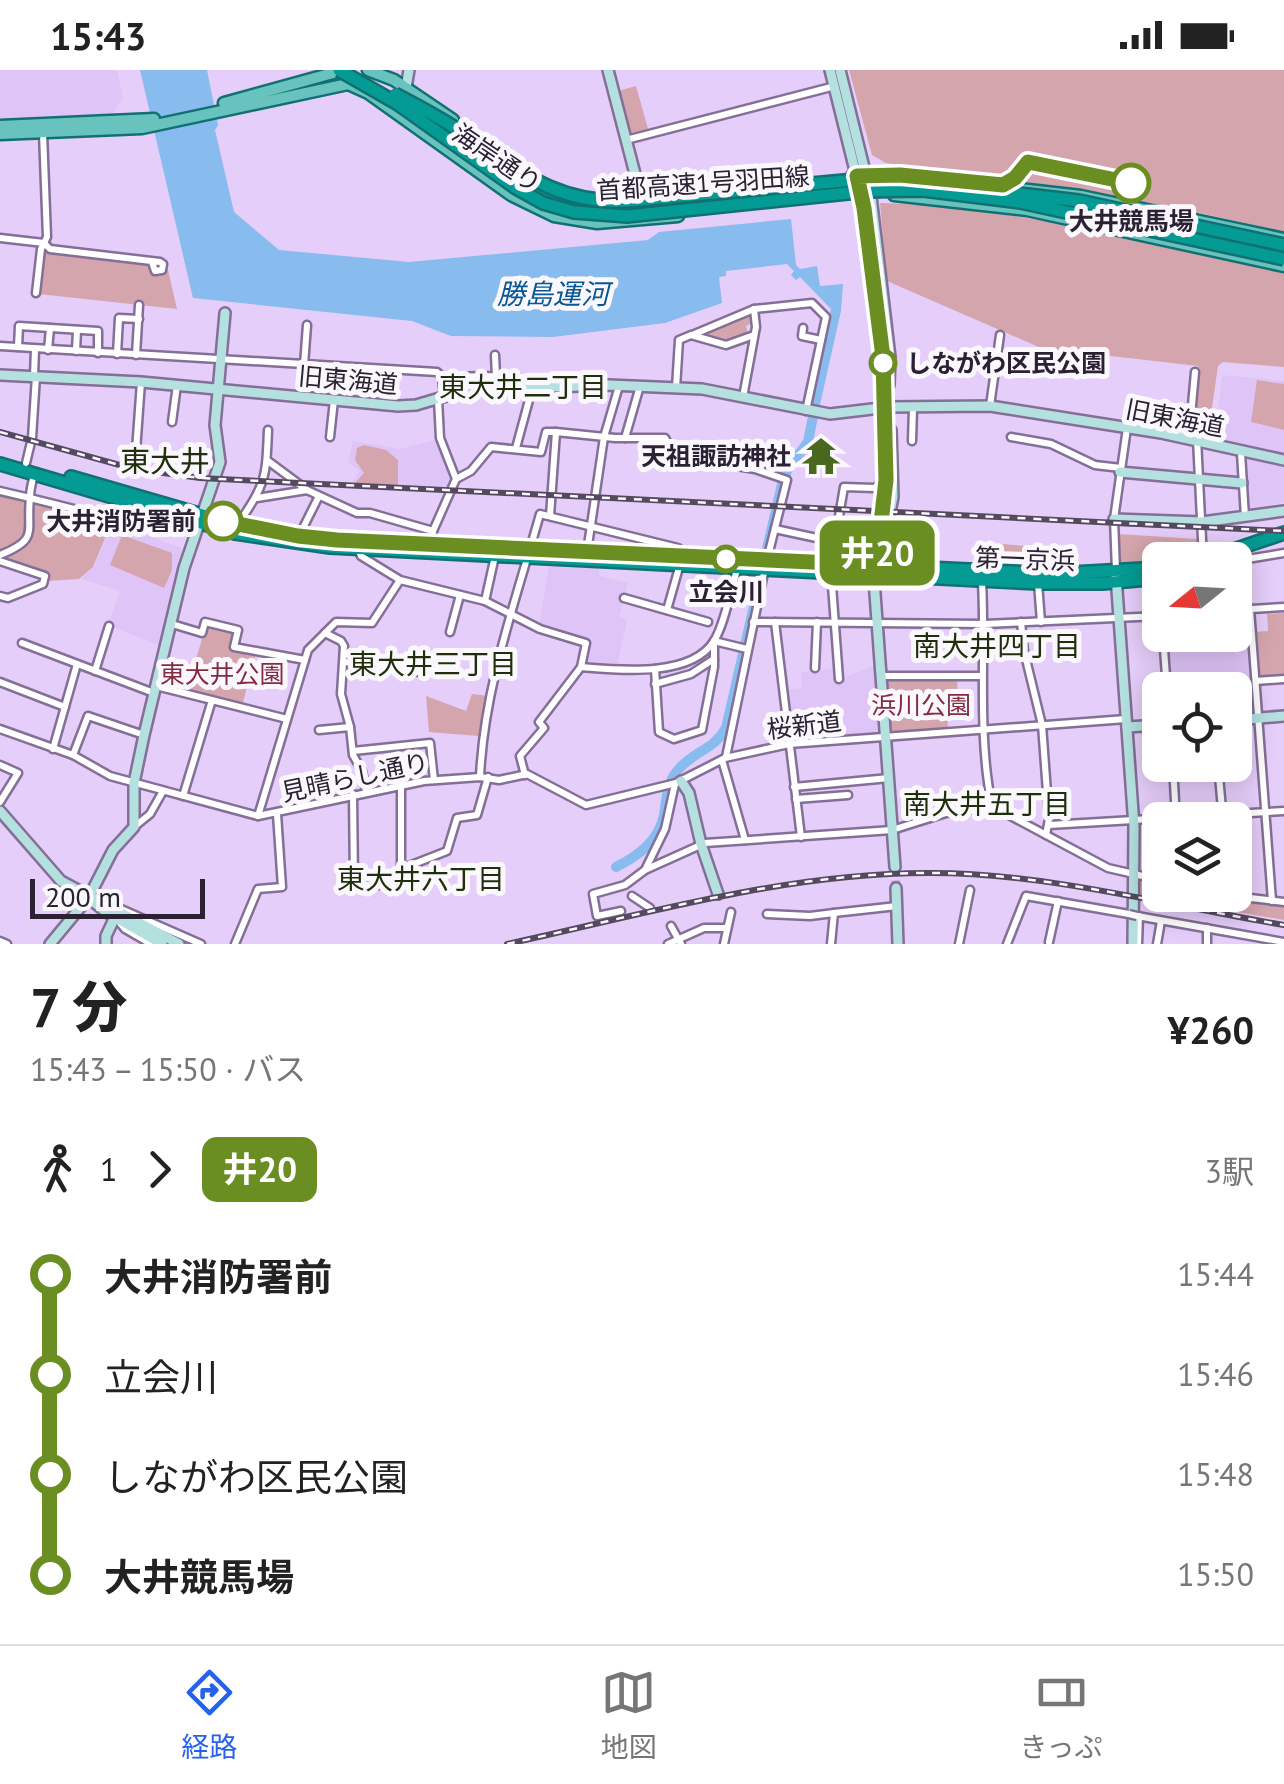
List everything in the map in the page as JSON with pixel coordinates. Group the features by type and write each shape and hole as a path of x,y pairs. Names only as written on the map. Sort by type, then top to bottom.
{"highway":[{"name":"首都高速1号羽田線","path":"342,70 398,104 516,188 544,203 574,212 627,216 904,190 1020,202 1284,254"},
{"name":"首都高速1号羽田線","path":"352,70 456,128 524,176 560,193 614,202 873,179 1080,201 1284,254"},
{"path":"406,88 410,99 428,116 519,182 557,200 614,209 698,195"},
{"path":"638,217 677,206 841,188 904,190"},
{"name":"第一京浜","path":"0,456 260,538 357,548 430,548 495,556 587,552 738,567 762,564"},
{"name":"第一京浜","path":"0,464 30,468"},
{"name":"第一京浜","path":"201,519 298,536 430,548 831,568 877,564 1038,583 1116,578 1142,572"},
{"path":"1252,544 1284,534"},
{"path":"1252,554 1284,541"},
{"name":"第一京浜","path":"982,575 1142,578"}],"main road":[{"path":"221,107 328,70"},
{"path":"305,78 342,70"},
{"path":"380,72 383,98 406,114 414,126"},
{"name":"海岸通り","path":"380,72 538,179 561,190 594,197 641,197 862,175 995,184 1081,196 1284,254"},
{"path":"0,134 142,125 344,84"},
{"name":"海岸通り","path":"344,84 368,93 538,210 579,222 866,196 930,198 1028,210 1284,254"},
{"path":"0,126 142,125"}],"street":[{"path":"406,88 409,70"},
{"path":"608,70 641,197"},
{"path":"830,70 862,175"},
{"path":"840,70 866,196 893,488 877,564"},
{"path":"344,84 380,72"},
{"path":"626,140 834,86"},
{"path":"36,293 47,232 43,132"},
{"path":"0,238 44,244 50,249 152,262"},
{"path":"676,388 678,340 754,309 812,303 826,317 811,411"},
{"path":"136,355 139,305"},
{"path":"742,397 754,335 754,309"},
{"path":"134,827 134,783 144,736 184,568 220,462 215,425 225,313"},
{"path":"117,354 120,318 139,320"},
{"path":"304,365 308,325"},
{"path":"18,348 19,326 98,331 98,353"},
{"path":"48,350 50,328"},
{"path":"803,328 802,336 820,340"},
{"path":"76,352 77,330"},
{"path":"691,335 726,345 754,335"},
{"path":"990,406 1000,335"},
{"path":"0,346 437,372 442,377 496,376 495,354"},
{"path":"0,558 28,539 32,528 30,468 35,349"},
{"path":"1195,372 1193,439 1203,542"},
{"name":"旧東海道","path":"0,375 220,388 398,406 416,406 467,390 619,386 676,388 811,411 990,406 1193,439 1284,460"},
{"path":"486,376 486,390"},
{"path":"442,377 440,438 456,480"},
{"path":"136,451 141,382"},
{"path":"172,422 177,385"},
{"path":"587,552 604,437 619,386"},
{"path":"624,438 640,386"},
{"path":"516,448 532,389"},
{"path":"330,436 334,400"},
{"path":"912,441 913,406"},
{"path":"886,407 886,480 877,564 878,623 894,867"},
{"path":"1127,428 1114,519 1134,820 1136,944"},
{"path":"238,524 262,491 268,430"},
{"path":"430,548 433,531 456,480 471,472 491,447 541,452 546,432 665,438 675,456 787,480 762,564 724,759 745,840"},
{"path":"550,516 556,432"},
{"path":"1011,436 1051,444 1095,465 1242,483"},
{"path":"1241,453 1245,518"},
{"path":"268,460 307,490 357,513 433,531"},
{"path":"839,679 831,568 844,487 874,488 886,480"},
{"path":"257,498 307,490"},
{"path":"0,491 78,510 110,524"},
{"path":"298,536 319,496"},
{"path":"1114,519 1202,522 1284,511"},
{"path":"401,869 446,851 457,818 478,814 484,777 483,733 510,613 540,514 678,548 679,560 667,610"},
{"path":"775,529 834,542 877,564"},
{"path":"357,548 361,556 400,580 485,601 540,629 586,643 582,667 539,722 544,728 520,756 524,774"},
{"path":"1252,558 1284,554"},
{"path":"485,601 495,556"},
{"path":"0,558 45,576 42,584 8,598 0,596"},
{"path":"655,670 658,732 674,739 702,730 715,658 714,642 738,567"},
{"path":"982,575 982,676 992,806"},
{"path":"258,816 308,650 336,622 372,623 400,580"},
{"path":"1038,583 1041,622"},
{"path":"450,632 460,595"},
{"path":"624,598 708,622"},
{"path":"1252,609 1284,607"},
{"path":"753,622 984,624 1142,617"},
{"path":"172,624 202,633 205,622 238,630 234,647 304,660"},
{"path":"775,622 800,837"},
{"path":"815,668 817,622"},
{"path":"1022,622 1024,651 1042,725 1049,825 1046,835"},
{"path":"95,672 109,626"},
{"path":"324,632 341,641 345,662 341,694 352,751 362,770 366,791"},
{"path":"1252,633 1272,900"},
{"path":"582,667 655,670 696,657 714,642"},
{"path":"714,642 744,648"},
{"path":"22,643 95,672 155,690 287,719"},
{"path":"655,684 691,674 715,658"},
{"path":"345,662 419,672"},
{"path":"53,748 76,664"},
{"path":"882,676 982,676"},
{"path":"1256,681 1284,679"},
{"path":"0,682 66,707"},
{"path":"183,796 212,700"},
{"path":"72,755 88,716 144,736"},
{"path":"1252,718 1284,716"},
{"name":"桜新道","path":"524,774 586,805 677,782 724,759 789,744 1042,725 1142,724"},
{"path":"319,730 350,726"},
{"name":"見晴らし通り","path":"0,729 72,755 110,776 258,816 434,780 499,780 524,774"},
{"path":"352,751 430,743 434,780"},
{"path":"0,764 18,774 0,802"},
{"path":"794,787 888,778"},
{"path":"645,870 665,829 670,796 677,782 689,793 700,844 718,894"},
{"path":"353,794 354,884 379,885 401,880 400,786"},
{"path":"50,944 88,896 113,850 150,814 163,791"},
{"path":"796,799 848,795"},
{"path":"620,911 596,916 593,894 624,885 645,870 700,844 892,830 946,813 992,806 1108,868 1142,874"},
{"path":"1252,814 1284,810"},
{"path":"0,812 52,873 116,918 162,944"},
{"path":"236,944 258,889 282,887 276,814"},
{"path":"1049,825 1142,820"},
{"path":"896,888 898,944"},
{"path":"959,944 970,890"},
{"path":"88,896 179,944"},
{"path":"632,896 650,908"},
{"path":"1007,944 1026,896 1284,942"},
{"path":"1252,898 1284,902"},
{"path":"1048,942 1058,901"},
{"path":"106,904 201,944"},
{"path":"767,914 810,916 897,906"},
{"path":"724,944 731,912"},
{"path":"831,944 834,913"},
{"path":"1135,915 1136,944"},
{"path":"116,918 141,942 152,944"},
{"path":"106,944 116,918"},
{"path":"1157,944 1161,920"},
{"path":"671,926 679,942"},
{"path":"668,944 704,928 726,928"},
{"path":"1207,944 1208,928"},
{"path":"0,941 7,944"}],"shaded area":[{"path":"0,70 117,70 123,97 112,114 0,119"},
{"path":"1222,375 1284,381 1284,456 1239,449 1215,440"},
{"path":"435,440 452,477 447,489 351,484 360,471 348,462 353,441 399,449"},
{"path":"1247,459 1284,466 1284,502 1250,509 1247,506"},
{"path":"112,523 182,548 163,647 108,625 120,591 81,579 94,567"},
{"path":"549,565 599,568 599,576 628,583 619,617 627,620 617,667 583,665 588,642 539,626"},
{"path":"1166,652 1250,652 1252,672 1168,672"},
{"path":"877,664 881,732 791,740 785,690 802,688 801,672 835,669 837,681"}],"green space":[{"name":"大井競馬場","path":"849,70 1284,70 1284,232 1086,192 886,163 872,155"},
{"path":"636,86 648,129 631,133 618,91"},
{"name":"しながわ区民公園","path":"880,203 1032,219 1284,273 1284,367 1223,362 1218,366 1208,435 1194,433 1198,366 1041,348 887,281"},
{"path":"43,252 151,264 160,273 168,270 177,309 39,294"},
{"path":"750,313 754,322 746,326 748,334 725,342 703,337 703,334"},
{"path":"1257,380 1284,384 1284,430 1251,422"},
{"path":"364,445 386,450 398,460 398,486 354,484 364,473 355,460 357,448"},
{"path":"0,496 78,512 110,526 93,567 79,579 47,581 4,561 0,551"},
{"path":"897,523 937,526 933,562 891,557"},
{"path":"1118,534 1197,539 1197,542 1142,542 1142,562 1120,566"},
{"path":"122,535 172,553 172,570 164,588 110,565"},
{"path":"989,543 1065,549 1064,569 989,565"},
{"path":"1284,613 1284,677 1262,679 1257,672 1255,632 1268,631 1267,614"},
{"name":"東大井公園","path":"206,625 235,631 231,648 256,653 242,706 186,691 189,670 193,670"},
{"name":"浜川公園","path":"884,678 957,680 958,698 947,699 948,729 889,732"},
{"path":"472,694 488,696 479,736 429,732 426,696 466,711"},
{"path":"1138,878 1142,879 1142,896 1137,895"},
{"path":"1252,900 1284,904 1284,920 1237,912 1252,912"}],"water":[{"name":"勝島運河","path":"140,70 207,70 218,125 215,130 234,212 279,250 409,262 648,240 659,232 791,219 796,265 800,269 817,266 820,286 843,284 841,311 817,418 810,416 831,309 800,277 796,280 791,275 794,271 787,264 726,271 726,276 719,277 722,303 665,323 553,337 451,336 412,321 193,298"}],"waterway":[{"name":"立会川","path":"616,867 640,853 652,840 661,824 674,775 726,728 782,484 808,442 815,406"}],"tunnel":[{"path":"895,867 896,888"}],"railway":[{"path":"0,432 134,469 200,478 1284,531"},
{"path":"507,944 771,887 825,879 932,873 1064,884 1284,925"}],"bus line":[{"name":"井20","path":"223,521 337,540 876,565 886,480 883,357 857,176 900,175 1003,185 1028,162 1131,183"}],"place":[{"name":"大井競馬場","path":"1131,183"},
{"name":"しながわ区民公園","path":"883,363"},
{"name":"天祖諏訪神社","path":"821,456"},
{"name":"大井消防署前","path":"223,521"},
{"name":"立会川","path":"726,559"}],"district":[{"name":"東大井二丁目","path":"523,386"},
{"name":"東大井","path":"165,460"},
{"name":"南大井四丁目","path":"997,645"},
{"name":"東大井三丁目","path":"433,663"},
{"name":"南大井五丁目","path":"987,803"},
{"name":"東大井六丁目","path":"421,878"}]}
